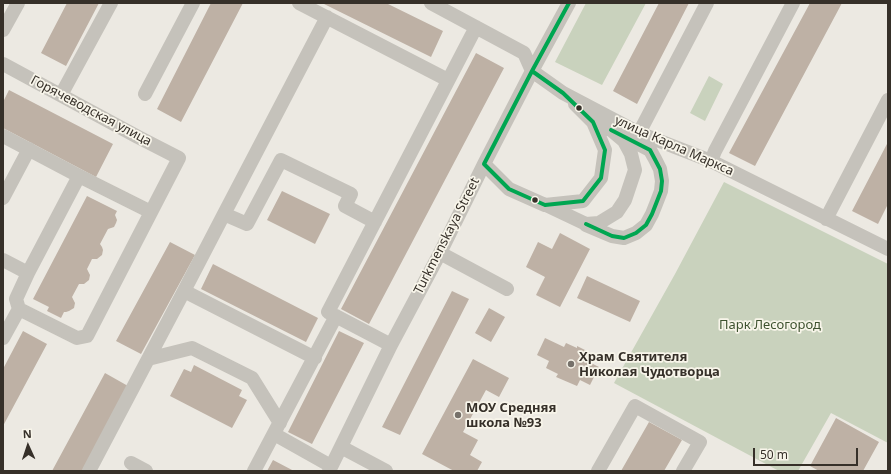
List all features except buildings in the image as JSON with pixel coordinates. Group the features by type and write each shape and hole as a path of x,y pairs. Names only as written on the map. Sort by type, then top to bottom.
{"street":[{"path":"3,30 18,3"},
{"path":"61,96 112,3"},
{"path":"145,94 193,3"},
{"path":"299,3 448,80"},
{"name":"Turkmenskaya Street","path":"330,468 391,345 440,253 532,71 570,3"},
{"path":"639,132 707,3"},
{"path":"711,161 793,3"},
{"path":"440,5 476,27 524,53 532,71"},
{"path":"89,471 327,17"},
{"path":"391,345 328,312 476,27"},
{"name":"Горячеводская улица","path":"3,64 179,158 151,212"},
{"name":"улица Карла Маркса","path":"532,71 563,93 639,132 711,161 888,249"},
{"path":"484,164 509,188 612,236 624,238 636,233 646,224 652,214 661,191 662,180 660,169 650,150 593,122 563,93"},
{"path":"826,219 888,100"},
{"path":"545,205 583,201 601,178 605,150 593,122"},
{"path":"586,224 599,223 617,212 625,200 635,170 631,154 624,141 611,130"},
{"path":"3,136 151,212 87,336 77,338 18,309"},
{"path":"3,198 29,150"},
{"path":"224,214 246,224 281,160 351,194 345,206 375,222"},
{"path":"3,338 18,309 16,299 28,273 79,176"},
{"path":"440,253 507,289"},
{"path":"3,260 28,273"},
{"path":"184,291 315,358"},
{"path":"254,471 336,316"},
{"path":"148,359 192,348 252,378 277,428 330,468"},
{"path":"598,471 635,406 700,442 683,471"},
{"path":"341,447 386,471"},
{"path":"131,463 146,471"}],"green space":[{"path":"586,3 646,3 602,85 555,62"},
{"path":"709,76 723,84 705,121 690,113"},
{"name":"Парк Лесогород","path":"724,182 888,264 888,443 831,413 798,471 779,471 614,383"}],"transit line":[{"path":"532,71 569,3"},
{"path":"532,71 563,93 593,122 605,150 601,178 583,201 545,205 509,189 484,164 532,71"},
{"path":"586,224 612,236 624,238 636,233 646,225 661,191 662,181 660,169 650,150 611,130"}],"place":[{"name":"Храм Святителя Николая Чудотворца","path":"571,364"},
{"name":"МОУ Средняя школа №93","path":"458,415"}]}
